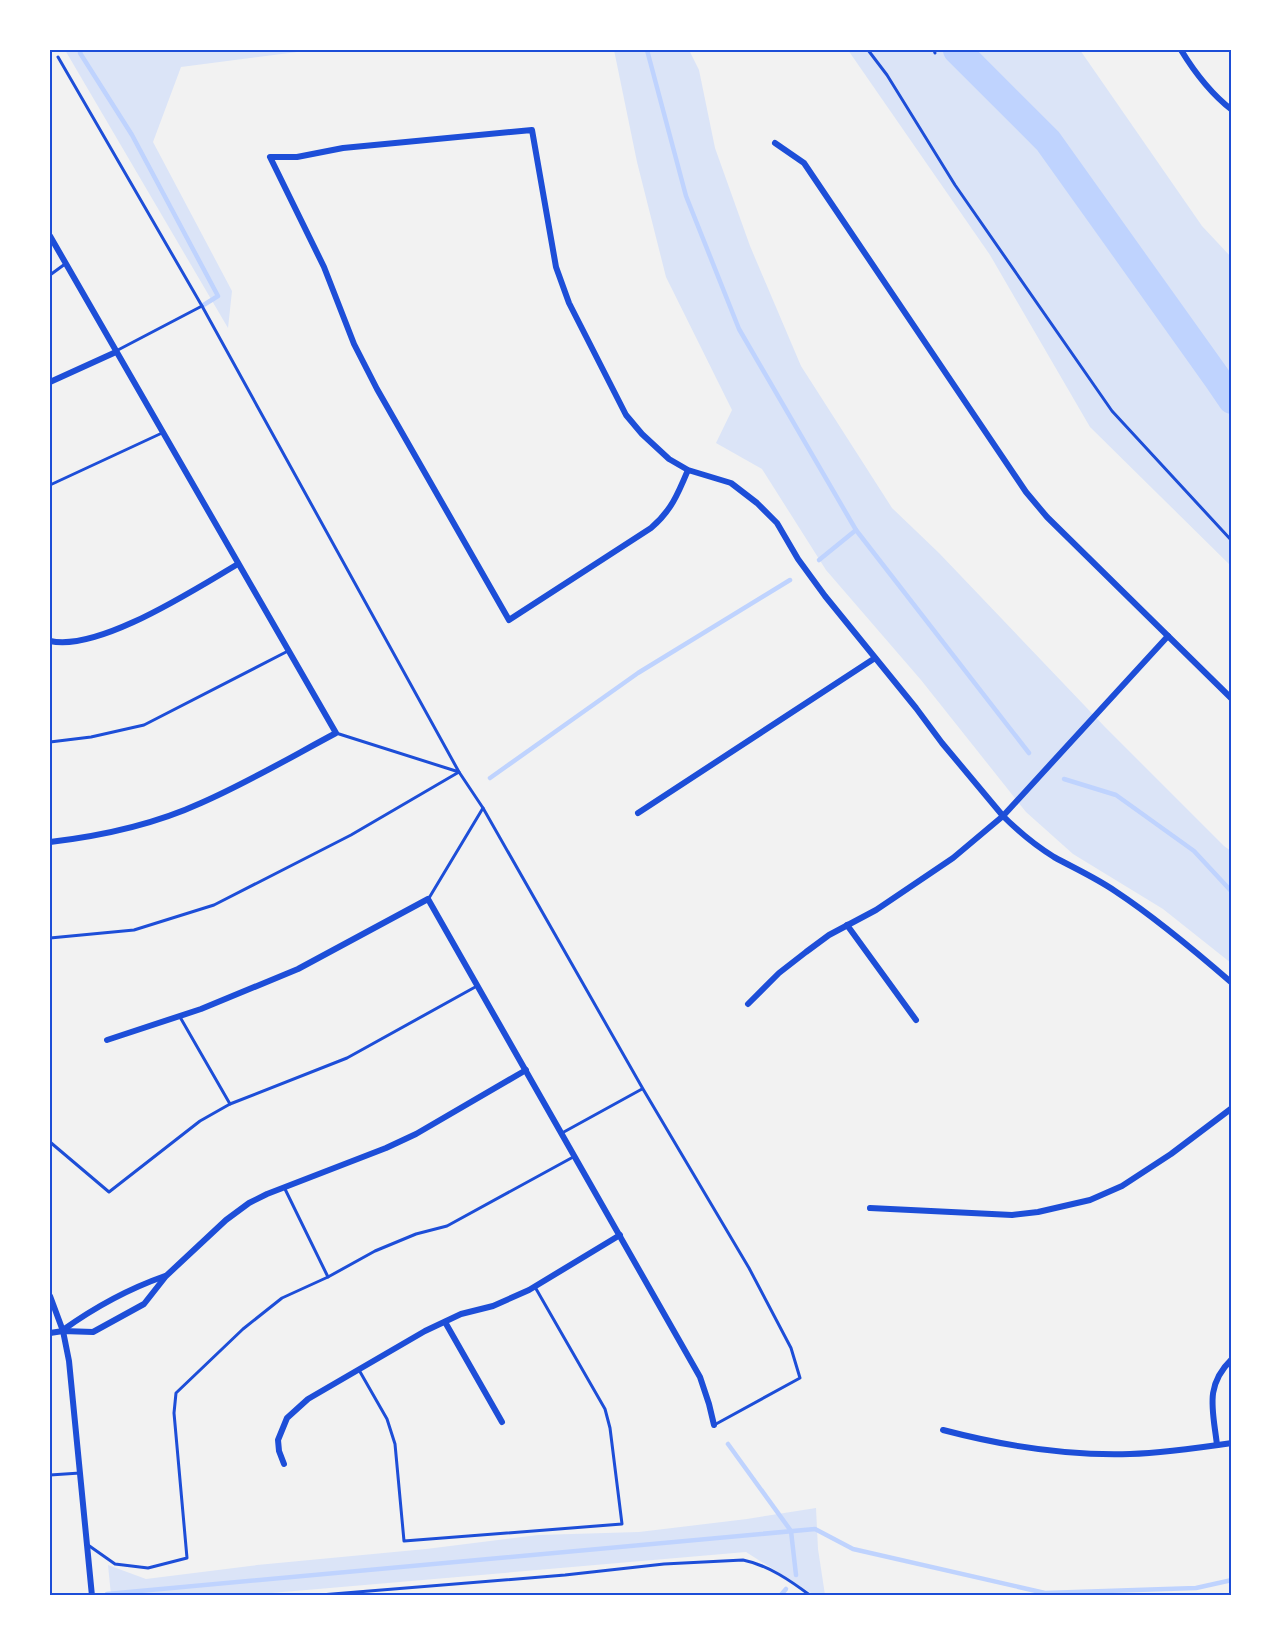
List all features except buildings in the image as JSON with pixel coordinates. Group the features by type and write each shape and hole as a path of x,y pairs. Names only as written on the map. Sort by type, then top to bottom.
{"street":[{"path":"1181,50 1204,84 1232,110"},
{"path":"688,470 672,506 656,524 641,536 508,620 377,389 354,344 324,267 270,158 297,157 343,148 532,129 556,267 569,303 626,416 669,459 688,470 731,483 764,509 777,523 798,559 825,596 942,743 1014,827 1053,856 1113,889 1143,910 1232,983"},
{"path":"775,143 804,163 1026,492 1047,517 1232,699"},
{"path":"50,236 336,733 199,804 145,824 89,837 50,842"},
{"path":"50,382 116,352"},
{"path":"50,641 74,642 104,633 148,615 238,564"},
{"path":"748,1004 779,973 822,941 876,910 953,858 1003,816 1168,636"},
{"path":"638,813 875,658"},
{"path":"106,1040 201,1010 298,969 428,899 700,1377 714,1425"},
{"path":"847,925 916,1020"},
{"path":"50,1333 93,1332 144,1304 166,1276 226,1220 249,1203 416,1134 525,1070"},
{"path":"870,1208 1012,1215 1038,1212 1090,1200 1122,1186 1171,1154 1232,1108"},
{"path":"284,1464 278,1440 287,1419 308,1399 425,1331 461,1314 493,1306 535,1287 620,1235"},
{"path":"63,1331 88,1312 138,1286 166,1276"},
{"path":"50,1296 63,1331 69,1361 92,1596"},
{"path":"445,1322 501,1422"},
{"path":"1217,1445 1211,1401 1215,1383 1222,1368 1232,1359"},
{"path":"943,1430 1018,1447 1072,1453 1168,1452 1232,1443"}],"lane":[{"path":"58,57 202,306 459,772 483,808 643,1089 749,1268 791,1348 800,1378 714,1425"},
{"path":"50,275 66,264"},
{"path":"116,352 202,306"},
{"path":"50,485 162,433"},
{"path":"50,742 92,737 144,725 288,651"},
{"path":"336,733 459,772"},
{"path":"50,938 134,930 214,905 351,835 459,772"},
{"path":"428,899 483,808"},
{"path":"50,1142 108,1192 200,1121 230,1104 347,1059 478,986"},
{"path":"180,1016 230,1104"},
{"path":"562,1133 643,1089"},
{"path":"87,1544 115,1564 148,1568 187,1558 174,1413 177,1394 243,1329 282,1298 375,1251 416,1234 447,1226 575,1156"},
{"path":"284,1187 328,1276"},
{"path":"359,1370 387,1419 395,1444 404,1541 622,1524 610,1428 605,1409 535,1287"},
{"path":"50,1475 80,1473"},
{"path":"308,1596 565,1575 675,1563 743,1560 780,1575 811,1596"}],"path":[{"path":"867,50 887,75 955,185 1112,411 1232,541"}],"shaded area":[{"path":"65,50 313,50 181,67 153,142 232,291 228,328"},
{"path":"614,50 689,50 699,70 715,148 750,246 801,366 892,508 939,553 1105,727 1231,851 1231,963 1163,909 1073,854 1026,812 921,680 826,570 762,469 716,443 732,410 666,277 637,162"},
{"path":"848,50 1080,50 1202,226 1231,257 1231,566 1090,427 990,255"},
{"path":"816,1508 818,1549 825,1595 814,1595 746,1552 237,1596 111,1595 108,1565 146,1579 538,1535 639,1532"}],"waterway":[{"path":"81,50 80,53 132,135 218,296 202,306"},
{"path":"647,50 686,196 739,329 856,530 1029,753"},
{"path":"957,50 1048,141 1232,400"},
{"path":"819,560 856,530"},
{"path":"490,778 638,673 790,580"},
{"path":"1064,779 1116,795 1194,851 1232,892"},
{"path":"728,1444 791,1531 796,1575"},
{"path":"107,1594 815,1529 853,1549 1045,1593 1196,1588 1232,1580"},
{"path":"780,1596 786,1589"}]}
